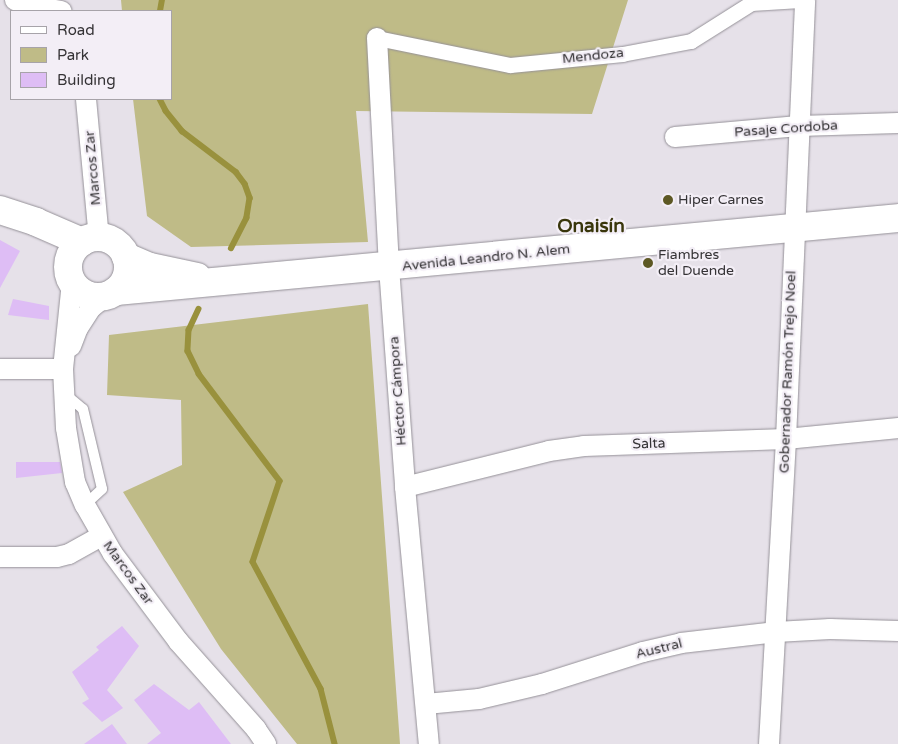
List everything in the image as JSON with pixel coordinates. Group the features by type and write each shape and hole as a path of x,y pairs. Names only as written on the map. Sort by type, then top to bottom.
{"highway":[{"name":"Avenida Leandro N. Alem","path":"0,210 36,222 80,256 83,293 90,296 223,281 898,218"},
{"name":"Avenida Leandro N. Alem","path":"0,214 43,243 80,256 115,243 126,257 150,266 223,281"},
{"path":"111,294 126,276 126,257"}],"street":[{"path":"16,0 27,5 55,10"},
{"name":"Mendoza","path":"377,38 510,65 622,54 691,41 751,3 800,0"},
{"name":"Gobernador Ramón Trejo Noel","path":"769,744 786,438 805,0"},
{"name":"Héctor Cámpora","path":"377,38 389,267 405,487 429,744"},
{"name":"Marcos Zar","path":"86,100 80,256 63,370 69,457 75,482 101,536 178,641 256,729 266,744"},
{"name":"Pasaje Cordoba","path":"675,137 799,126 898,123"},
{"name":"Marcos Zar","path":"63,370 78,328 91,308 111,294"},
{"path":"0,369 63,370"},
{"name":"Salta","path":"405,487 549,451 584,446 786,438 898,428"},
{"path":"0,557 57,557 69,554 101,536"},
{"name":"Austral","path":"426,704 479,699 542,684 682,643 776,632 830,629 898,630"}],"green space":[{"path":"121,0 628,0 592,114 356,111 368,242 191,247 147,216 133,100 172,100 172,10 122,10"},
{"path":"368,304 400,744 297,744 221,649 123,492 182,465 181,400 107,395 109,335"}],"building":[{"path":"0,240 20,251 0,288"},
{"path":"13,299 49,306 49,320 8,315"},
{"path":"16,462 60,462 62,473 16,478"},
{"path":"122,626 139,646 107,690 123,708 102,722 82,703 89,699 72,672 99,650 96,647"},
{"path":"154,684 189,710 199,702 231,744 147,744 161,733 134,700"},
{"path":"112,724 127,744 84,744"}],"waterway":[{"path":"160,10 162,0"},
{"path":"160,100 166,111 182,131 236,172 245,184 250,198 247,218 232,248"},
{"path":"199,309 189,330 188,351 199,374 280,481 253,562 321,689 335,744"}],"place":[{"name":"Hiper Carnes","path":"668,200"},
{"name":"Fiambres del Duende","path":"648,263"}],"district":[{"name":"Onaisín","path":"591,227"}]}
